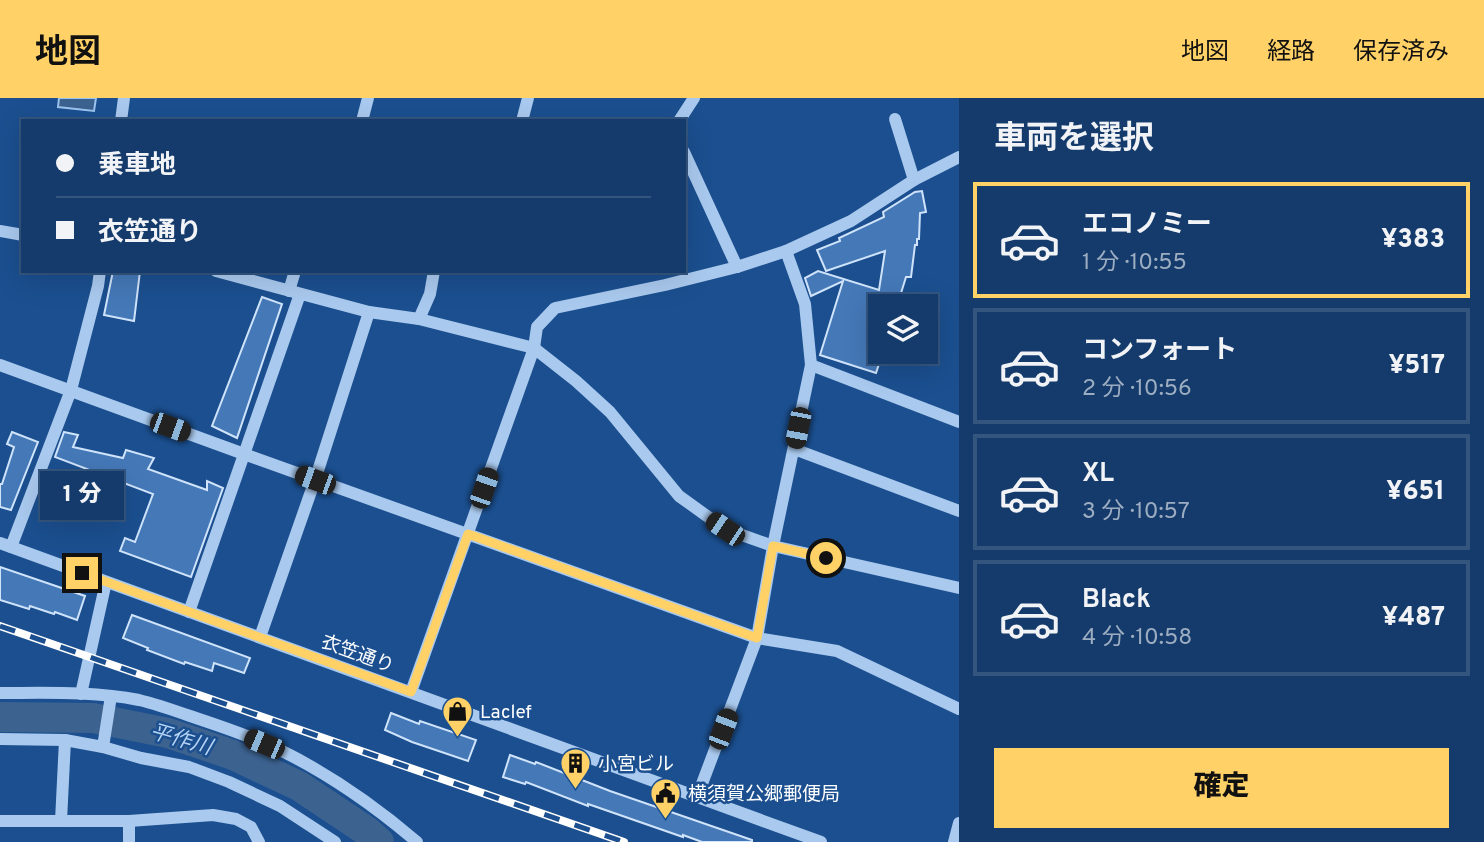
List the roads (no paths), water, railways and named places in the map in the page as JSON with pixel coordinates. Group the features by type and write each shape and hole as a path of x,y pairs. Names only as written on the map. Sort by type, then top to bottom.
{"street":[{"path":"121,119 124,98"},
{"path":"363,119 368,98"},
{"path":"523,119 528,98"},
{"path":"680,119 694,98"},
{"path":"895,119 914,180"},
{"path":"686,156 737,267"},
{"path":"411,692 534,348 537,327 555,308 665,285 737,267 786,251 851,221 914,180 959,157"},
{"path":"0,231 21,235"},
{"path":"697,797 757,638 773,546 811,365 805,304 786,251"},
{"path":"5,545 71,390 100,273"},
{"path":"224,273 369,312 419,319 534,348 610,412 679,496 725,529 773,546 959,589"},
{"path":"189,612 244,454 295,292 295,273"},
{"path":"419,319 430,294 435,273"},
{"path":"260,637 315,480 369,312"},
{"path":"0,365 757,638 837,651 959,709"},
{"path":"811,365 959,422"},
{"path":"794,449 959,511"},
{"name":"衣笠通り","path":"5,545 821,842"},
{"path":"80,694 106,582"},
{"path":"0,693 80,694 139,701 228,729 280,750 309,766 376,809 417,842"},
{"path":"104,745 111,698"},
{"path":"0,739 65,740 104,745 141,758 189,767 280,806 335,842"},
{"path":"61,821 65,740"},
{"path":"0,821 129,821 213,815 236,819 251,827 259,842"},
{"path":"129,821 129,842"},
{"path":"954,842 959,822"}],"water":[{"path":"59,98 96,98 94,111 58,107"}],"waterway":[{"name":"平作川","path":"0,717 93,718 168,733 233,755 299,786 379,842"}],"railway":[{"path":"0,626 624,842"}],"place":[{"name":"Laclef","path":"457,738"},
{"name":"小宮ビル","path":"575,790"},
{"name":"横須賀公郷郵便局","path":"665,820"}]}
